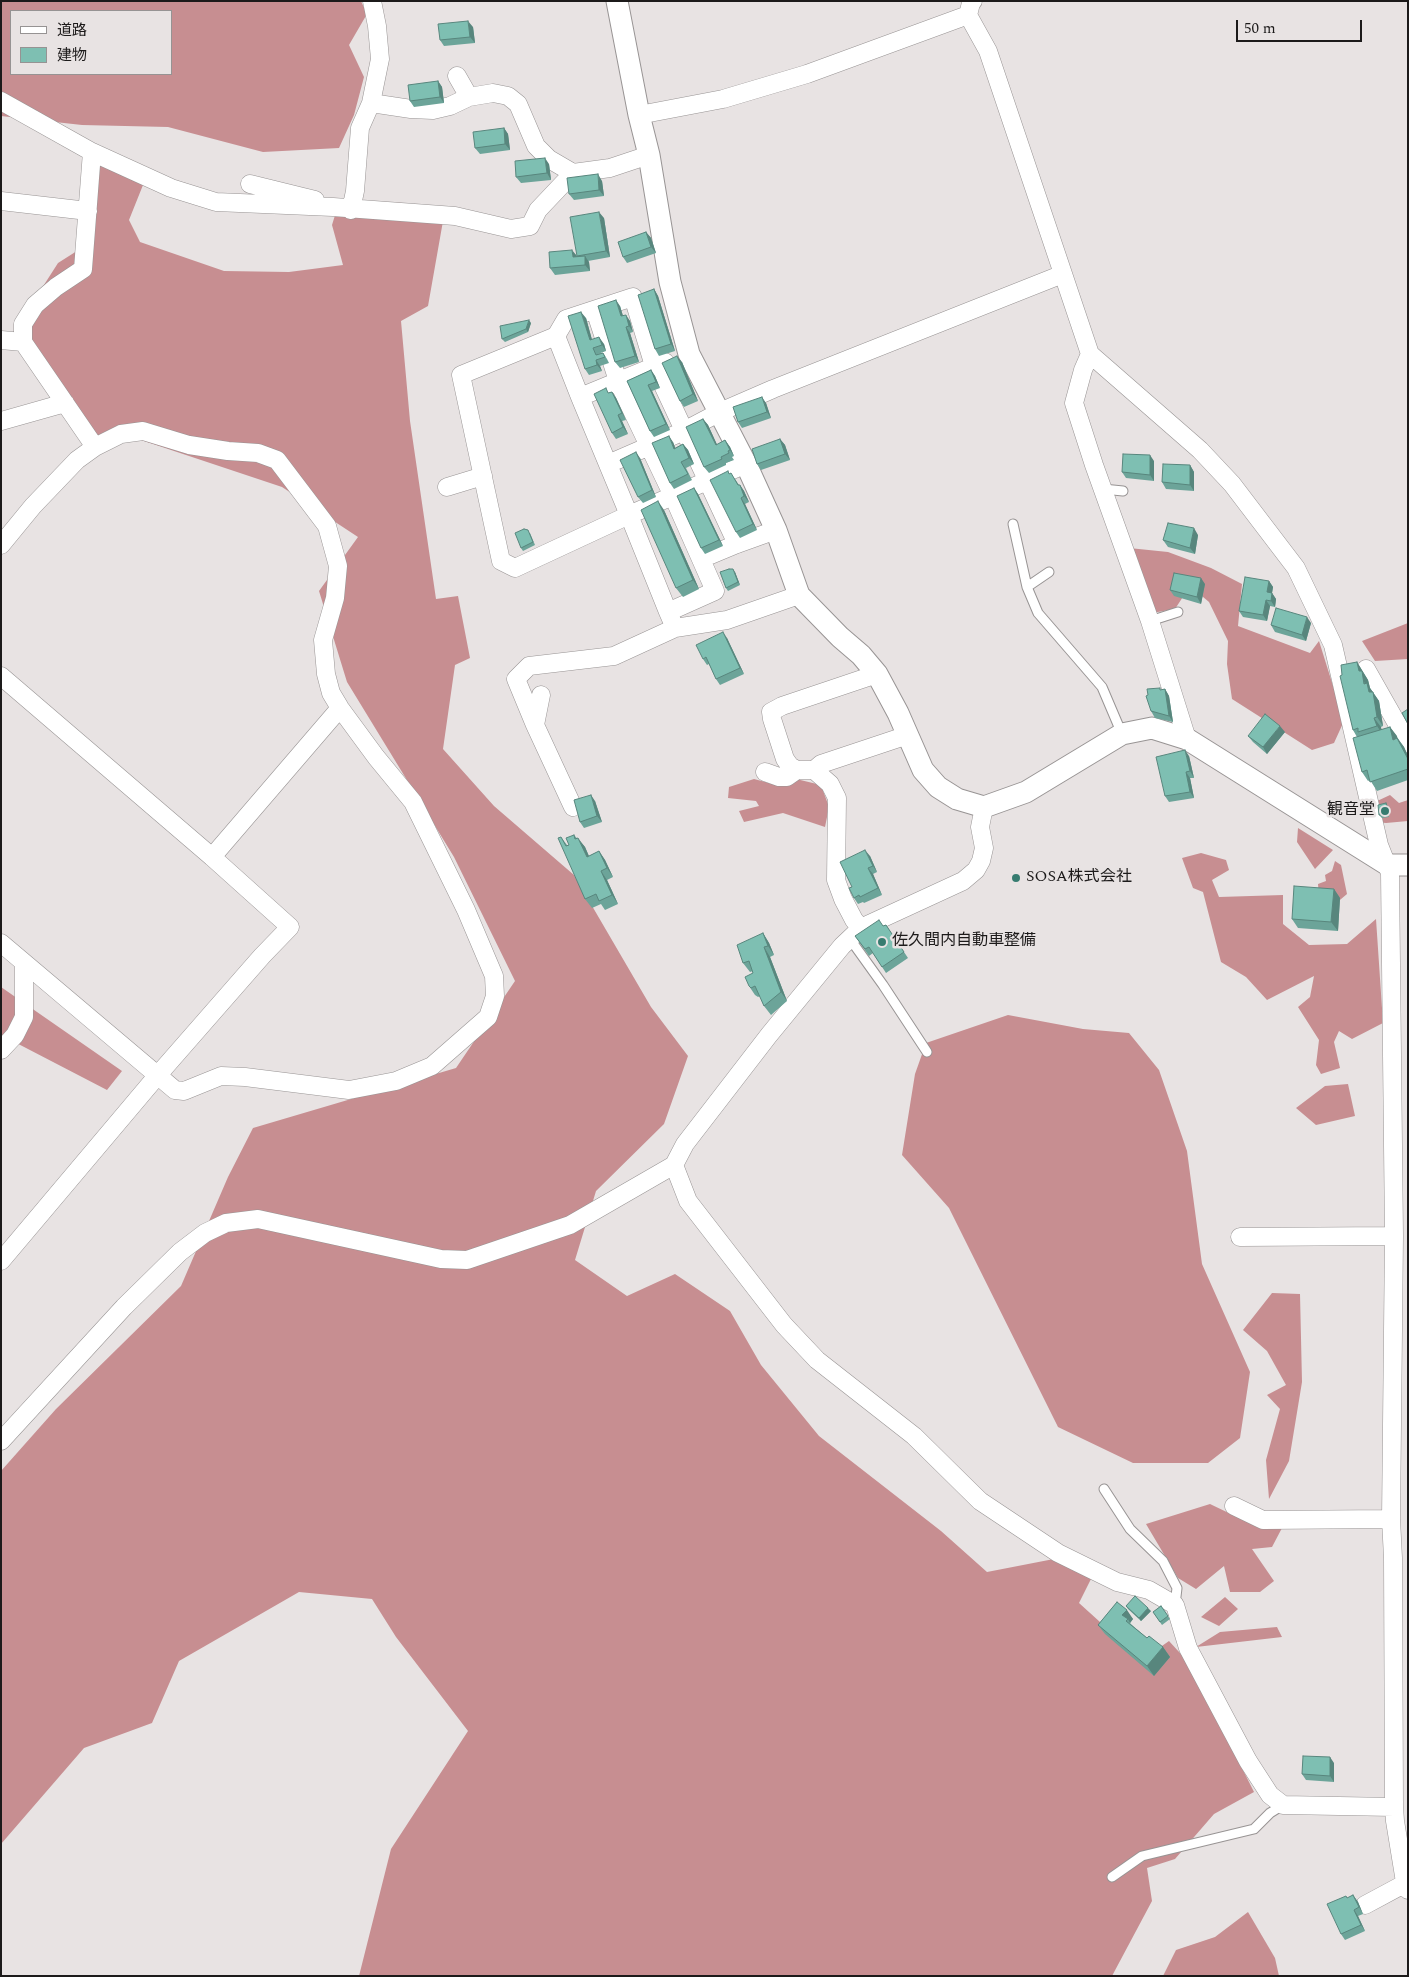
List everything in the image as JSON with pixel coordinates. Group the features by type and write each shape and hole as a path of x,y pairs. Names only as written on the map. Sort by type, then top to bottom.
{"street":[{"path":"351,210 355,191 360,128 371,103 380,60 377,26 372,1"},
{"path":"617,1 639,115 649,155 670,282 690,354 746,464 776,530 799,595 840,637 861,655 877,674 908,735 923,770 938,786 958,799 984,807 1026,792 1122,734 1152,728 1187,738 1398,865"},
{"path":"639,115 723,99 807,74 970,8 988,51 1090,354 1200,450 1232,484 1296,568 1333,645 1379,845 1398,865"},
{"path":"457,76 469,97"},
{"path":"371,103 411,110 433,110 450,106 469,97 492,93 508,96 518,104 536,146 549,159 573,173 610,168 649,155"},
{"path":"1,101 92,152 171,188 216,202 332,207 351,210 455,216 512,229 530,226 538,210 573,173"},
{"path":"92,152 83,269 56,287 35,305 23,324 23,342 95,446"},
{"path":"250,184 308,197 332,207"},
{"path":"1,201 88,211"},
{"path":"608,464 684,431 720,412 1063,274"},
{"path":"737,544 707,481 654,366 634,297 566,319 556,336 461,375 501,561 515,568 629,515 673,496 707,481 746,464"},
{"path":"573,807 516,679 529,666 614,656 715,591 650,446 618,381 595,310"},
{"path":"556,336 672,620"},
{"path":"1,340 23,342"},
{"path":"580,397 654,366 690,354"},
{"path":"1090,354 1083,370 1074,403 1102,489 1150,621 1187,738"},
{"path":"1,421 65,402"},
{"path":"1,544 77,460 95,446 121,434 143,431 189,445 258,453 277,460 327,526 338,566 335,598 323,640 326,674 331,693 376,757 413,802 466,910 494,976 495,996 488,1018 432,1066 396,1081 349,1090 245,1077 222,1076 184,1091 175,1090 1,943"},
{"path":"447,487 483,476"},
{"path":"701,559 776,530"},
{"path":"672,620 727,620 799,595"},
{"path":"1366,669 1408,744"},
{"path":"856,934 836,880 837,798 830,784 806,770 790,766 785,758 771,712 782,706 877,674"},
{"path":"1,676 212,857 290,927 262,956 158,1076 1,1261"},
{"path":"535,725 541,695"},
{"path":"212,857 340,708"},
{"path":"765,772 779,777 788,777 908,735"},
{"path":"1,1441 124,1307 180,1252 205,1233 226,1223 258,1219 442,1259 467,1260 570,1225 674,1165 686,1144 769,1035 831,959 856,934 963,881 976,870 981,861 984,848 980,827 984,807"},
{"path":"1365,1905 1407,1887 1394,1821 1393,1568 1391,1520 1394,1236 1390,873 1398,865"},
{"path":"1,1050 15,1036 24,1016 24,964"},
{"path":"674,1165 688,1201 784,1325 817,1360 914,1436 980,1501 1058,1553 1117,1582 1149,1590 1175,1605 1188,1648 1248,1761 1270,1795 1283,1805 1394,1807"},
{"path":"1240,1237 1394,1236"},
{"path":"1234,1506 1263,1520 1391,1520"}],"lane":[{"path":"1102,489 1123,491"},
{"path":"1013,524 1027,587 1038,612 1102,687 1122,734"},
{"path":"1027,587 1048,572"},
{"path":"1150,621 1178,612"},
{"path":"856,934 927,1052"},
{"path":"1104,1489 1130,1529 1163,1561 1177,1588 1175,1605"},
{"path":"1112,1877 1142,1856 1254,1829 1270,1813 1283,1805"}],"shaded area":[{"path":"1,1 361,1 367,14 349,45 364,77 354,115 339,148 263,152 168,127 82,125 1,116"},
{"path":"95,158 143,185 129,220 140,242 224,271 289,272 343,265 332,225 340,199 402,203 443,221 428,306 401,321 410,421 436,599 458,596 470,658 455,665 443,749 494,806 574,875 651,1007 688,1056 664,1124 596,1191 575,1260 627,1296 675,1274 730,1311 761,1365 819,1436 941,1531 987,1572 1059,1558 1091,1579 1079,1603 1142,1660 1169,1641 1190,1664 1254,1792 1214,1814 1175,1859 1147,1868 1152,1901 1112,1976 359,1976 391,1849 468,1731 396,1637 372,1599 299,1592 179,1661 152,1723 84,1748 1,1844 1,1471 56,1409 181,1286 228,1177 253,1128 456,1068 515,981 454,857 347,682 319,591 358,537 282,487 144,441 96,436 52,396 30,334 42,288 58,263 91,242"},
{"path":"1129,548 1168,552 1211,568 1242,584 1238,626 1310,653 1319,641 1344,721 1334,743 1312,750 1232,699 1227,664 1228,641 1209,602 1190,586 1175,609 1152,613"},
{"path":"1408,623 1408,659 1375,661 1362,641"},
{"path":"792,778 821,785 829,807 825,827 783,813 744,822 739,811 759,806 756,801 728,798 729,787 754,779 773,784"},
{"path":"1390,795 1399,803 1408,800 1408,821 1376,822 1373,803"},
{"path":"1298,828 1333,850 1315,869 1297,842"},
{"path":"1201,853 1226,860 1229,870 1212,880 1219,897 1283,895 1283,924 1309,945 1347,944 1376,919 1383,1023 1352,1039 1339,1031 1334,1042 1340,1068 1321,1074 1316,1065 1319,1040 1298,1007 1310,997 1314,976 1267,1000 1246,977 1221,962 1203,892 1193,888 1182,858"},
{"path":"1335,861 1341,865 1347,894 1334,905 1319,896 1318,884 1326,881 1325,875 1332,871"},
{"path":"1,987 122,1071 107,1090 1,1035"},
{"path":"1008,1015 1083,1029 1129,1033 1159,1070 1187,1151 1202,1264 1250,1372 1240,1438 1208,1463 1133,1463 1058,1427 949,1208 902,1155 915,1074 926,1043"},
{"path":"1348,1084 1355,1116 1316,1125 1296,1108 1325,1086"},
{"path":"1272,1293 1300,1294 1302,1382 1289,1461 1269,1499 1266,1460 1280,1409 1267,1395 1286,1385 1267,1351 1243,1330"},
{"path":"1210,1504 1235,1516 1282,1528 1272,1547 1252,1549 1274,1581 1260,1592 1230,1592 1224,1566 1196,1589 1178,1578 1146,1524"},
{"path":"1225,1597 1238,1609 1219,1626 1201,1617"},
{"path":"1277,1627 1282,1637 1196,1647 1220,1632"},
{"path":"1248,1912 1275,1958 1279,1976 1163,1976 1176,1950 1215,1937"}],"building":[{"path":"468,21 470,37 440,40 438,24"},
{"path":"438,81 440,97 410,101 408,85"},
{"path":"504,128 505,144 475,148 473,132"},
{"path":"545,158 547,173 516,177 515,161"},
{"path":"598,174 599,190 569,194 567,178"},
{"path":"599,212 606,251 577,256 570,217"},
{"path":"646,232 651,247 623,257 618,242"},
{"path":"572,250 573,257 585,256 585,265 550,268 549,252"},
{"path":"654,289 671,344 655,349 638,295"},
{"path":"616,300 621,316 626,315 629,326 626,327 635,356 615,362 598,306"},
{"path":"581,312 590,340 599,337 602,345 593,348 596,355 603,353 605,357 596,360 597,365 585,369 568,316"},
{"path":"529,320 526,329 502,339 500,326"},
{"path":"677,356 693,394 680,401 662,363"},
{"path":"651,370 656,382 648,385 666,424 650,431 627,381"},
{"path":"606,388 608,393 612,392 622,413 618,415 623,427 612,433 594,394"},
{"path":"762,397 767,412 738,422 733,407"},
{"path":"703,419 716,445 725,440 730,450 728,451 729,453 721,457 722,459 704,467 686,427"},
{"path":"669,436 674,449 683,444 689,458 681,462 688,474 670,483 652,443"},
{"path":"780,439 785,454 757,464 752,449"},
{"path":"636,452 652,490 638,497 620,460"},
{"path":"1123,454 1150,455 1150,475 1122,472"},
{"path":"1163,464 1190,465 1190,485 1162,482"},
{"path":"728,471 738,485 740,485 744,496 741,498 753,524 736,532 710,480"},
{"path":"694,488 719,540 701,548 677,496"},
{"path":"658,501 693,580 676,588 641,510"},
{"path":"1168,523 1194,528 1190,548 1163,540"},
{"path":"524,529 528,530 533,542 521,548 515,533"},
{"path":"733,569 738,582 726,588 720,572"},
{"path":"1174,573 1201,578 1197,597 1170,590"},
{"path":"1245,577 1269,581 1267,592 1272,593 1271,601 1266,600 1263,615 1239,611"},
{"path":"1276,608 1307,617 1302,635 1271,625"},
{"path":"723,632 740,668 716,679 706,657 703,659 696,645"},
{"path":"1357,662 1359,671 1362,671 1364,684 1367,683 1369,692 1373,692 1377,717 1374,718 1377,726 1358,732 1358,728 1353,730 1340,676 1342,675 1341,665"},
{"path":"1160,688 1160,690 1165,689 1169,716 1151,711 1146,696 1148,695 1147,689"},
{"path":"1408,709 1408,724 1402,713"},
{"path":"1265,714 1280,726 1263,747 1248,736"},
{"path":"1390,727 1393,740 1397,738 1408,759 1408,769 1370,782 1367,770 1362,772 1353,738"},
{"path":"1185,750 1190,771 1186,772 1190,792 1165,796 1156,757"},
{"path":"591,795 597,816 580,822 574,800"},
{"path":"1386,803 1387,814 1379,815 1378,805"},
{"path":"574,835 575,839 578,838 587,857 599,851 607,868 601,871 612,895 599,901 596,894 585,899 558,838 561,837 566,846 569,845 566,838"},
{"path":"865,850 873,866 868,868 878,888 854,898 849,888 852,887 840,862"},
{"path":"1294,886 1334,889 1331,922 1292,919"},
{"path":"879,920 883,926 886,925 904,952 882,967 869,947 865,949 855,936"},
{"path":"763,933 768,946 764,947 781,992 764,1006 755,986 751,988 745,977 753,973 749,961 743,963 737,945"},
{"path":"1135,1596 1148,1608 1139,1618 1126,1606"},
{"path":"1117,1602 1127,1610 1122,1615 1128,1619 1126,1621 1147,1638 1149,1636 1163,1647 1147,1666 1098,1625"},
{"path":"1161,1606 1168,1616 1160,1622 1153,1612"},
{"path":"1303,1756 1330,1757 1330,1776 1302,1774"},
{"path":"1353,1895 1359,1907 1354,1910 1361,1925 1341,1934 1327,1904"}],"place":[{"name":"観音堂","path":"1385,811"},
{"name":"SOSA株式会社","path":"1016,878"},
{"name":"佐久間内自動車整備","path":"882,942"}]}
